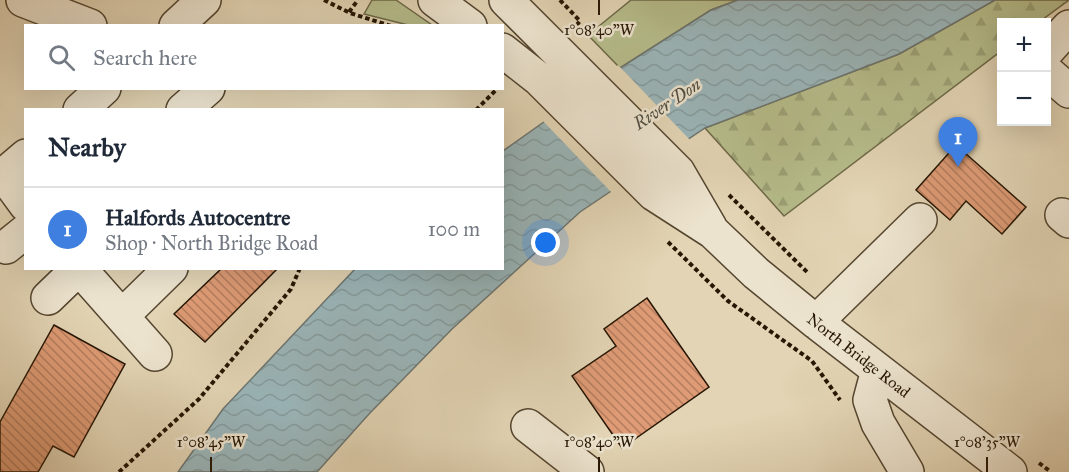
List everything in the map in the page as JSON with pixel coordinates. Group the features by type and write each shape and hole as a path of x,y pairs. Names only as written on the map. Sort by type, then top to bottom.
{"street":[{"path":"23,0 85,24"},
{"path":"178,24 204,0"},
{"path":"435,0 467,24"},
{"name":"North Bridge Road","path":"506,0 678,172 713,232"},
{"path":"1051,47 1069,27"},
{"name":"North Bridge Road","path":"504,52 539,79 654,194 713,232 756,273 816,322 1010,472"},
{"path":"1048,72 1069,92"},
{"path":"82,108 102,90"},
{"path":"185,108 206,90"},
{"path":"10,170 24,201"},
{"path":"816,322 920,220"},
{"path":"48,298 78,270"},
{"path":"80,270 154,354"},
{"path":"122,316 169,270"},
{"path":"878,370 870,400 878,423 907,472"},
{"path":"528,426 586,472"}],"path":[{"path":"317,0 386,24"},
{"path":"324,0 350,13"},
{"path":"350,13 358,0"},
{"path":"478,108 496,90"},
{"path":"119,472 199,399 291,289 299,270"},
{"path":"728,301 812,361 841,401"}],"green space":[{"path":"372,0 396,0 431,24 404,24 364,14"},
{"path":"631,0 738,0 711,10 620,68 588,35"},
{"path":"995,0 1069,0 1044,18 997,18 997,54 784,216 705,128 899,54"}],"water":[{"name":"River Don","path":"738,0 995,0 899,54 705,128 580,212 452,329 369,414 317,472 178,472 223,409 354,270 504,270 504,150 620,68 711,10"}],"pier":[{"path":"618,65 691,141 613,194 542,120"}],"building":[{"path":"956,145 1026,207 1002,234 966,201 950,220 916,190"},
{"path":"220,270 276,270 205,342 174,314"},
{"path":"647,298 709,387 622,448 572,376 616,346 604,329"},
{"path":"54,325 125,364 74,457 53,446 38,472 0,472 0,422"}],"place":[{"name":"Halfords Autocentre","path":"958,167"}]}
